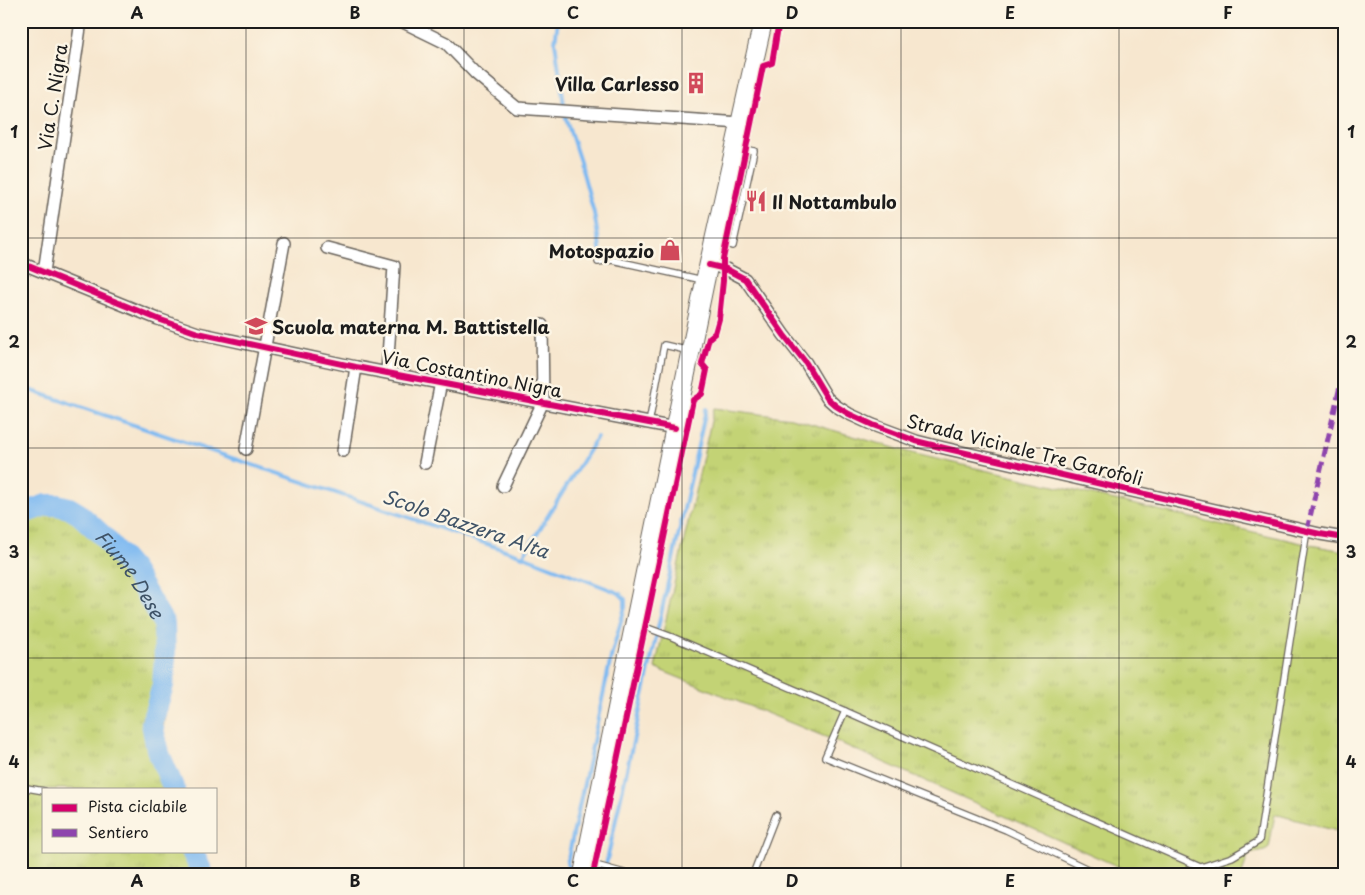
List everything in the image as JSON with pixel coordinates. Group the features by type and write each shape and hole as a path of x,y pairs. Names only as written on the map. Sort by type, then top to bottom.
{"main road":[{"path":"588,868 642,626 675,428 763,21"}],"street":[{"name":"Via C. Nigra","path":"44,272 82,21"},
{"path":"401,21 446,44 475,73 517,108 741,123"},
{"path":"246,449 284,243"},
{"name":"Via Costantino Nigra","path":"327,248 394,266 387,372"},
{"path":"21,263 44,272"},
{"name":"Strada Vicinale Tre Garofoli","path":"707,273 726,269 745,279 784,336 806,363 827,398 849,414 873,425 916,441 944,448 1344,538"},
{"name":"Via Costantino Nigra","path":"44,272 158,319 198,332 356,366 675,428"},
{"name":"Via Costantino Nigra","path":"503,486 543,402 542,325"},
{"name":"Via Costantino Nigra","path":"343,451 356,366"},
{"name":"Via Costantino Nigra","path":"425,463 441,382"}],"lane":[{"path":"598,262 612,260 707,273"},
{"path":"649,423 664,345 691,351"},
{"path":"1198,874 1201,868 1232,858 1259,841 1307,530"},
{"path":"642,626 845,712 1216,874"},
{"path":"845,712 825,757 1006,830 1098,874"},
{"path":"21,787 42,791"},
{"path":"753,874 776,815"},
{"path":"588,868 612,870 628,874"}],"green space":[{"path":"714,408 791,418 915,454 1310,545 1344,551 1344,833 1275,814 1269,848 1248,855 1242,874 1135,874 838,742 655,668"},
{"path":"56,499 70,502 84,510 107,528 136,562 169,613 172,627 173,659 163,729 171,769 179,788 42,788 42,852 200,852 209,874 21,874 21,509 35,503"}],"waterway":[{"path":"558,21 555,42 566,119 594,213 601,254"},
{"name":"Scolo Bazzera Alta","path":"21,387 523,556 619,593 625,599 625,607 612,653 567,863 572,870 580,873"},
{"path":"604,874 706,409"},
{"path":"523,556 597,437"},
{"name":"Fiume Dese","path":"21,514 46,505 69,508 79,514 103,536 133,571 164,624 165,660 163,685 152,723 157,749 174,788"},
{"name":"Fiume Dese","path":"192,852 203,874"}],"marked path":[{"path":"1307,530 1344,369"}],"cycle path":[{"path":"593,874 693,400 702,394 707,370 702,364 709,338 715,333 719,319 723,259 763,66 772,63 779,21"},
{"path":"21,263 158,319 198,333 356,367 675,428"},
{"path":"709,265 726,269 745,279 806,363 827,398 849,414 873,425 916,441 944,448 1344,538"}],"place":[{"name":"Villa Carlesso","path":"696,83"},
{"name":"Il Nottambulo","path":"756,201"},
{"name":"Motospazio","path":"670,250"},
{"name":"Scuola materna M. Battistella","path":"256,326"}]}
